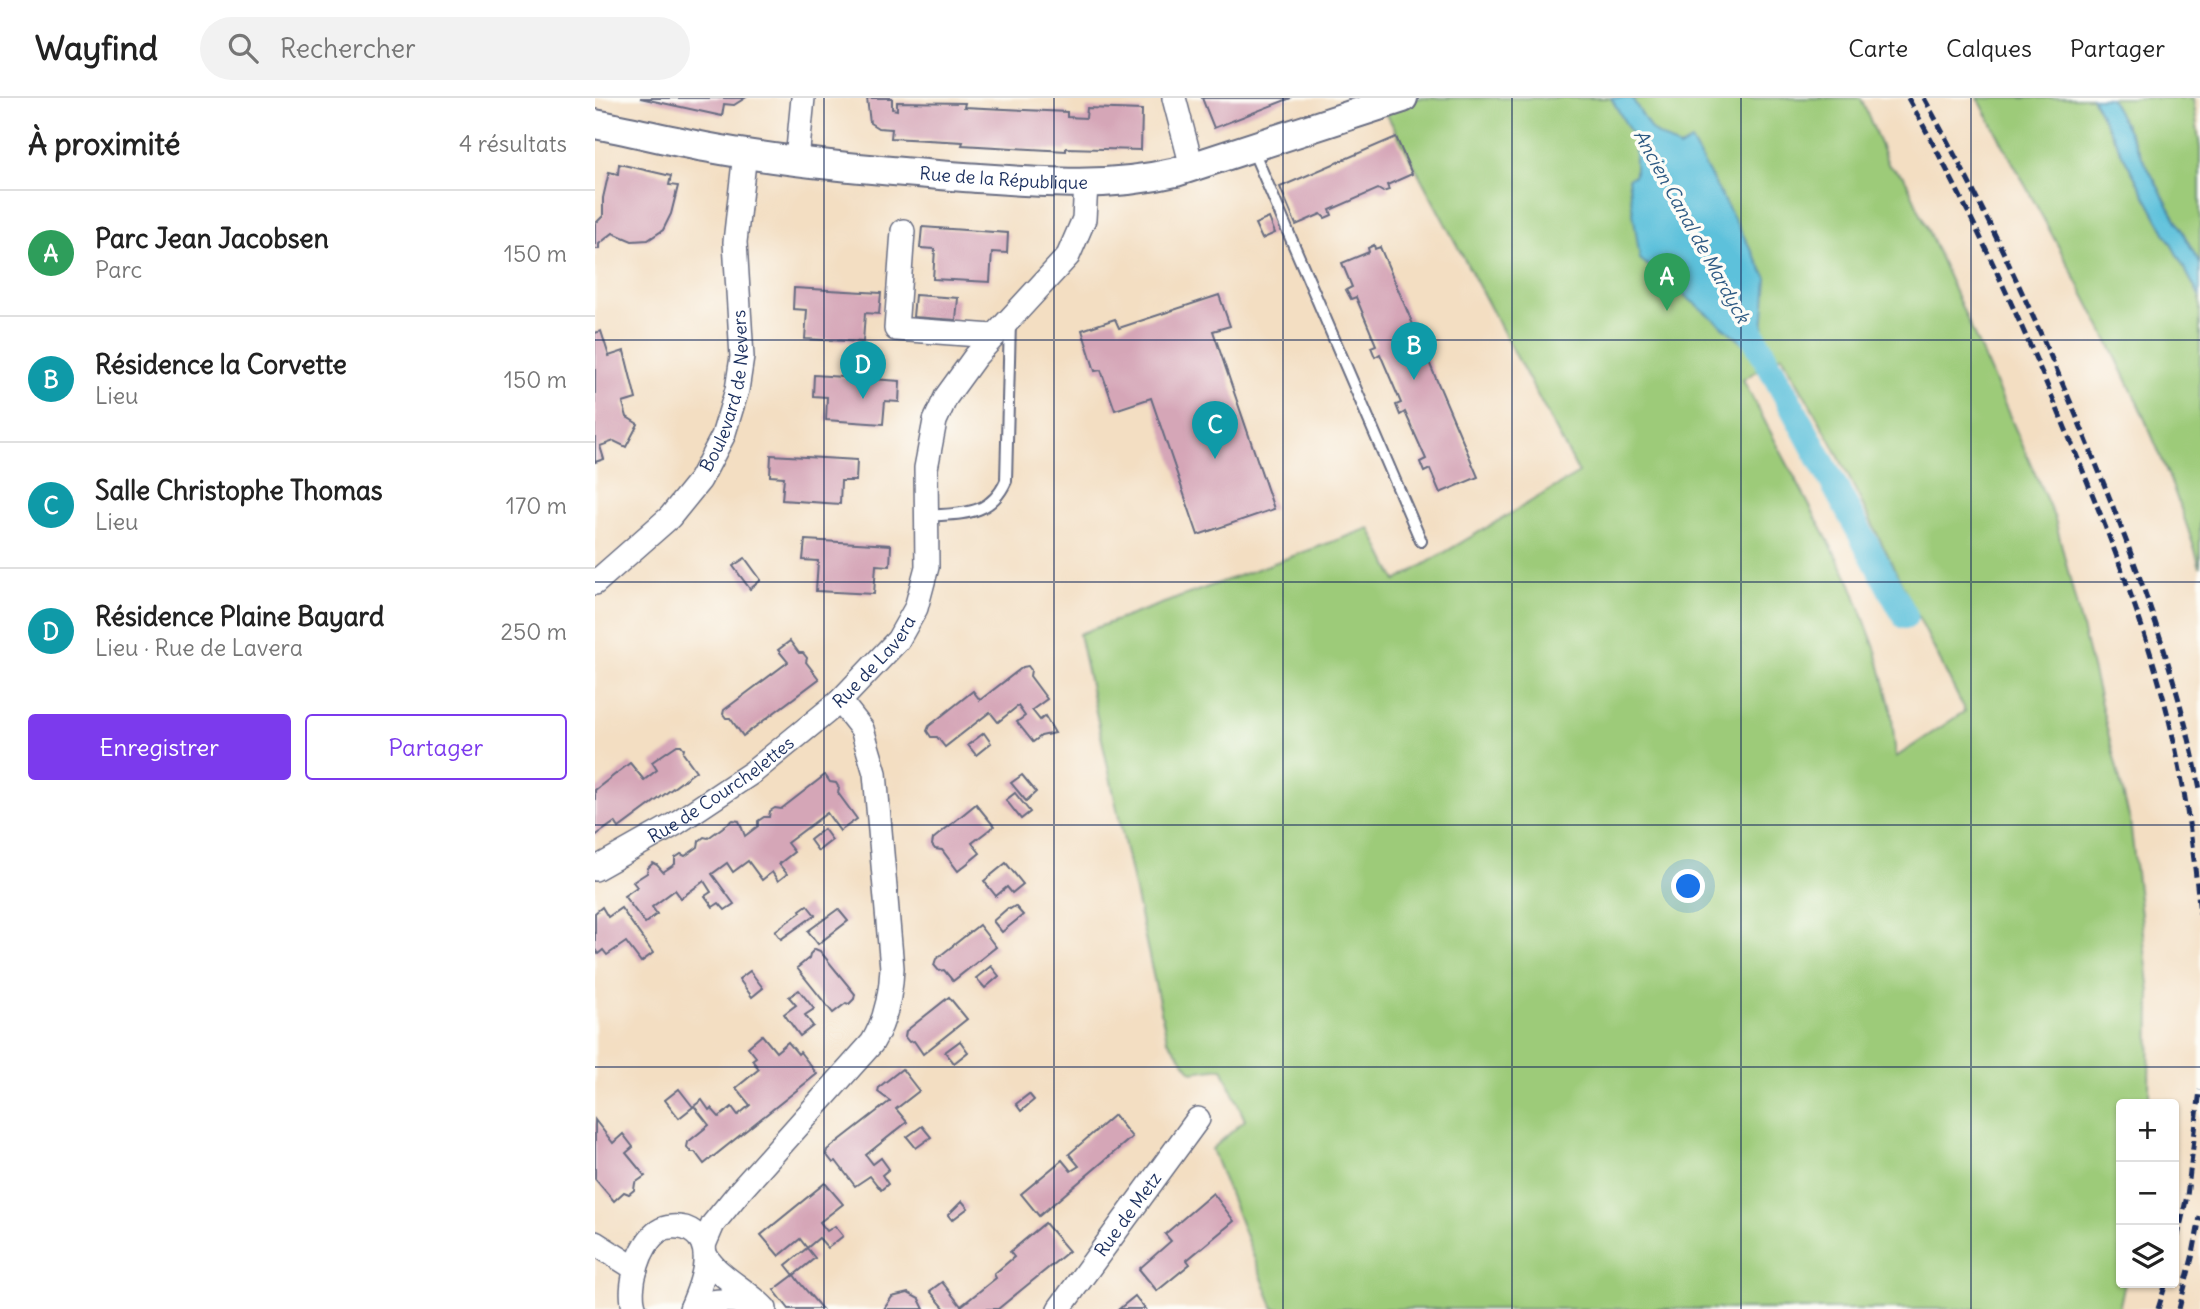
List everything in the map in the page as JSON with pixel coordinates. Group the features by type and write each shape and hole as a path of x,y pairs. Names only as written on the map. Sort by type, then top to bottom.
{"street":[{"path":"797,160 803,98"},
{"path":"1174,98 1192,167"},
{"name":"Rue de la République","path":"595,124 745,153 797,160 914,173 1086,184 1144,179 1192,167 1403,98"},
{"name":"Boulevard de Nevers","path":"595,583 675,510 700,480 723,436 737,390 742,357 735,242 745,153"},
{"name":"Rue de Lavera","path":"691,1308 713,1224 872,1043 884,1017 889,1000 892,960 875,773 862,729 841,701 894,646 916,608 927,568 927,452 935,421 953,385 993,336 1063,263 1075,243 1084,219 1086,184"},
{"path":"903,231 896,329 993,336"},
{"name":"Rue de Courchelettes","path":"595,869 718,797 754,772 841,701"},
{"name":"Rue de Metz","path":"1059,1309 1198,1119"},
{"path":"627,1304 636,1269 651,1239 663,1229 676,1226 697,1236 714,1268 745,1289 763,1309"},
{"path":"595,1243 636,1269"},
{"path":"691,1308 715,1301 733,1301 763,1309"}],"lane":[{"path":"1252,148 1421,541"},
{"path":"927,516 974,511 991,503 1002,490 1007,471 1010,318"}],"green space":[{"path":"1378,98 1861,98 1889,166 1904,176 2055,519 2130,821 2150,993 2149,1099 2116,1099 2116,1288 2124,1288 2119,1309 1274,1309 1212,1149 1245,1120 1222,1068 1192,1072 1167,1039 1079,634 1370,528 1396,581 1579,473","holes":["1782,355 1832,443 1965,711 1896,757 1891,709 1876,651 1851,584 1743,380"]},
{"path":"1978,98 2092,98 2200,297 2200,567 2180,505 2130,386 2071,269"},
{"path":"2110,98 2193,98 2200,148 2200,264"}],"water":[{"name":"Ancien Canal de Mardyck","path":"1611,98 1632,98 1651,130 1679,148 1691,141 1767,278 1762,345 1766,352 1759,356 1640,259 1628,179 1635,175 1635,140"},
{"path":"2092,98 2110,98 2200,264 2200,297"}],"building":[{"path":"640,98 745,98 734,105 724,104 722,116"},
{"path":"867,98 892,98 892,109 897,110 897,102 965,103 964,107 1067,112 1067,117 1086,118 1087,108 1142,110 1141,150 1066,148 1066,151 891,138 892,129 878,128 870,123"},
{"path":"1202,98 1291,98 1214,128"},
{"path":"1396,137 1412,174 1387,185 1389,190 1383,192 1378,189 1330,210 1332,215 1325,218 1321,214 1296,225 1280,187"},
{"path":"619,164 671,176 669,185 678,186 671,214 663,230 648,240 632,241 613,233 599,244 599,249 595,249 595,224 603,216 603,198 609,172 618,174"},
{"path":"1269,218 1275,233 1262,239 1255,224"},
{"path":"922,227 1008,233 1007,253 992,252 990,282 933,279 935,249 920,248"},
{"path":"1374,245 1375,249 1380,247 1478,477 1440,493 1430,469 1424,472 1420,462 1426,459 1405,412 1400,415 1396,405 1401,403 1380,354 1375,357 1371,347 1376,345 1356,297 1351,299 1346,290 1352,287 1342,263 1369,252 1368,248"},
{"path":"794,288 881,293 879,314 865,313 863,342 805,339 807,310 793,309"},
{"path":"915,295 958,298 956,320 913,317"},
{"path":"1219,295 1230,326 1213,331 1274,509 1198,535 1151,398 1115,410 1101,370 1095,371 1082,330 1115,319 1119,328"},
{"path":"601,331 609,356 624,351 636,399 623,403 627,417 638,424 626,447 614,441 600,446 604,459 595,462 595,333"},
{"path":"814,375 900,381 899,402 885,401 883,424 826,420 827,397 813,396"},
{"path":"771,455 857,460 856,481 841,481 840,504 782,500 784,477 770,476"},
{"path":"805,540 891,545 890,566 876,565 874,594 816,591 818,561 803,560"},
{"path":"745,558 761,580 750,589 733,566"},
{"path":"790,641 799,653 803,653 807,658 806,662 819,679 743,736 730,718 723,714 724,710 788,662 778,650"},
{"path":"1028,666 1031,670 1030,676 1047,699 1032,710 1040,720 1045,716 1055,733 1041,736 1033,742 1017,722 1025,716 1018,706 998,722 990,712 945,747 937,737 931,737 927,731 929,726 973,691 980,700"},
{"path":"984,733 991,743 976,755 968,745"},
{"path":"677,745 684,749 683,753 696,771 619,828 615,822 595,836 595,790 630,763 644,780 657,770 652,762"},
{"path":"825,775 830,782 836,783 838,793 857,819 840,831 827,813 787,843 794,852 779,864 787,874 778,881 772,872 762,880 748,861 733,872 727,863 712,874 734,904 725,910 719,903 713,907 705,896 711,892 704,881 681,898 675,890 652,907 657,914 645,923 624,896 637,887 633,882 647,873 653,863 663,872 675,864 675,858 681,854 685,856 698,847 699,841 704,837 708,838 733,820 739,821 745,836 758,826 758,821 769,817 770,811 781,809"},
{"path":"1022,775 1036,792 1026,801 1011,783"},
{"path":"1015,793 1030,812 1021,819 1006,800"},
{"path":"976,804 994,826 972,843 980,853 958,871 942,850 935,849 932,845 933,839"},
{"path":"824,829 832,840 818,851 810,840"},
{"path":"1006,863 1023,884 1012,893 1007,887 996,896 984,881"},
{"path":"807,905 815,915 781,939 775,931"},
{"path":"1015,906 1023,915 1002,932 993,921 1008,908"},
{"path":"602,907 608,917 621,908 653,953 641,962 626,942 607,955 603,950 598,954 595,949 595,913"},
{"path":"838,909 848,921 818,944 808,931"},
{"path":"979,925 996,947 953,981 944,970 939,971 934,965 936,959"},
{"path":"815,949 820,951 855,994 849,1004 846,1003 833,1013 797,968"},
{"path":"991,966 999,976 985,988 976,978"},
{"path":"750,971 763,988 752,997 739,979"},
{"path":"799,990 814,1009 805,1015 813,1026 800,1036 784,1014 796,1005 789,997"},
{"path":"949,997 967,1019 923,1054 914,1041 909,1042 905,1037 906,1031"},
{"path":"762,1035 776,1052 788,1042 798,1054 800,1052 817,1074 704,1164 695,1152 691,1152 687,1147 688,1142 709,1125 694,1106 702,1100 709,1110 711,1108 719,1117 732,1107 738,1115 750,1105 736,1088 759,1069 752,1060 756,1057 748,1047"},
{"path":"960,1041 968,1052 954,1063 945,1052"},
{"path":"902,1069 919,1091 896,1109 907,1122 866,1155 873,1164 881,1158 889,1169 882,1175 888,1184 881,1190 870,1176 855,1186 836,1161 833,1163 826,1154 827,1150 890,1101 878,1092 879,1087"},
{"path":"679,1089 693,1107 679,1118 665,1100"},
{"path":"1029,1094 1034,1100 1021,1111 1016,1104"},
{"path":"1114,1115 1132,1137 1039,1216 1021,1194 1062,1160 1071,1171 1079,1166 1069,1154"},
{"path":"595,1120 613,1143 623,1134 633,1147 626,1153 645,1176 635,1183 634,1190 629,1194 624,1192 614,1201 595,1179"},
{"path":"922,1126 931,1137 916,1148 907,1137"},
{"path":"825,1183 843,1204 820,1222 827,1231 835,1226 843,1236 828,1248 819,1238 807,1248 800,1239 779,1256 761,1235"},
{"path":"1213,1193 1234,1221 1187,1260 1190,1264 1157,1291 1139,1269 1171,1241 1165,1234"},
{"path":"962,1201 968,1208 952,1220 948,1215"},
{"path":"1045,1223 1069,1251 998,1309 945,1309 930,1291 942,1282 961,1306 996,1278 994,1274 1014,1257 1010,1252"},
{"path":"807,1248 815,1258 794,1275 786,1265"},
{"path":"794,1275 822,1309 789,1309 774,1290"},
{"path":"908,1293 919,1299 924,1309 884,1309 892,1297"},
{"path":"1135,1296 1145,1309 1119,1309"}],"waterway":[{"name":"Ancien Canal de Mardyck","path":"1746,322 1905,616"}],"railway":[{"path":"1908,98 1950,176 2008,296 2044,377 2124,577 2157,675 2179,764 2200,914"},
{"path":"1924,98 2009,265 2085,437 2151,610 2179,699 2200,789"},
{"path":"2179,1231 2187,1196 2200,1090"},
{"path":"2179,1309 2200,1217"},
{"path":"2158,1309 2164,1288"}],"place":[{"name":"Parc Jean Jacobsen","path":"1667,311"},
{"name":"Résidence la Corvette","path":"1414,380"},
{"name":"Résidence Plaine Bayard","path":"863,399"},
{"name":"Salle Christophe Thomas","path":"1215,459"}]}
